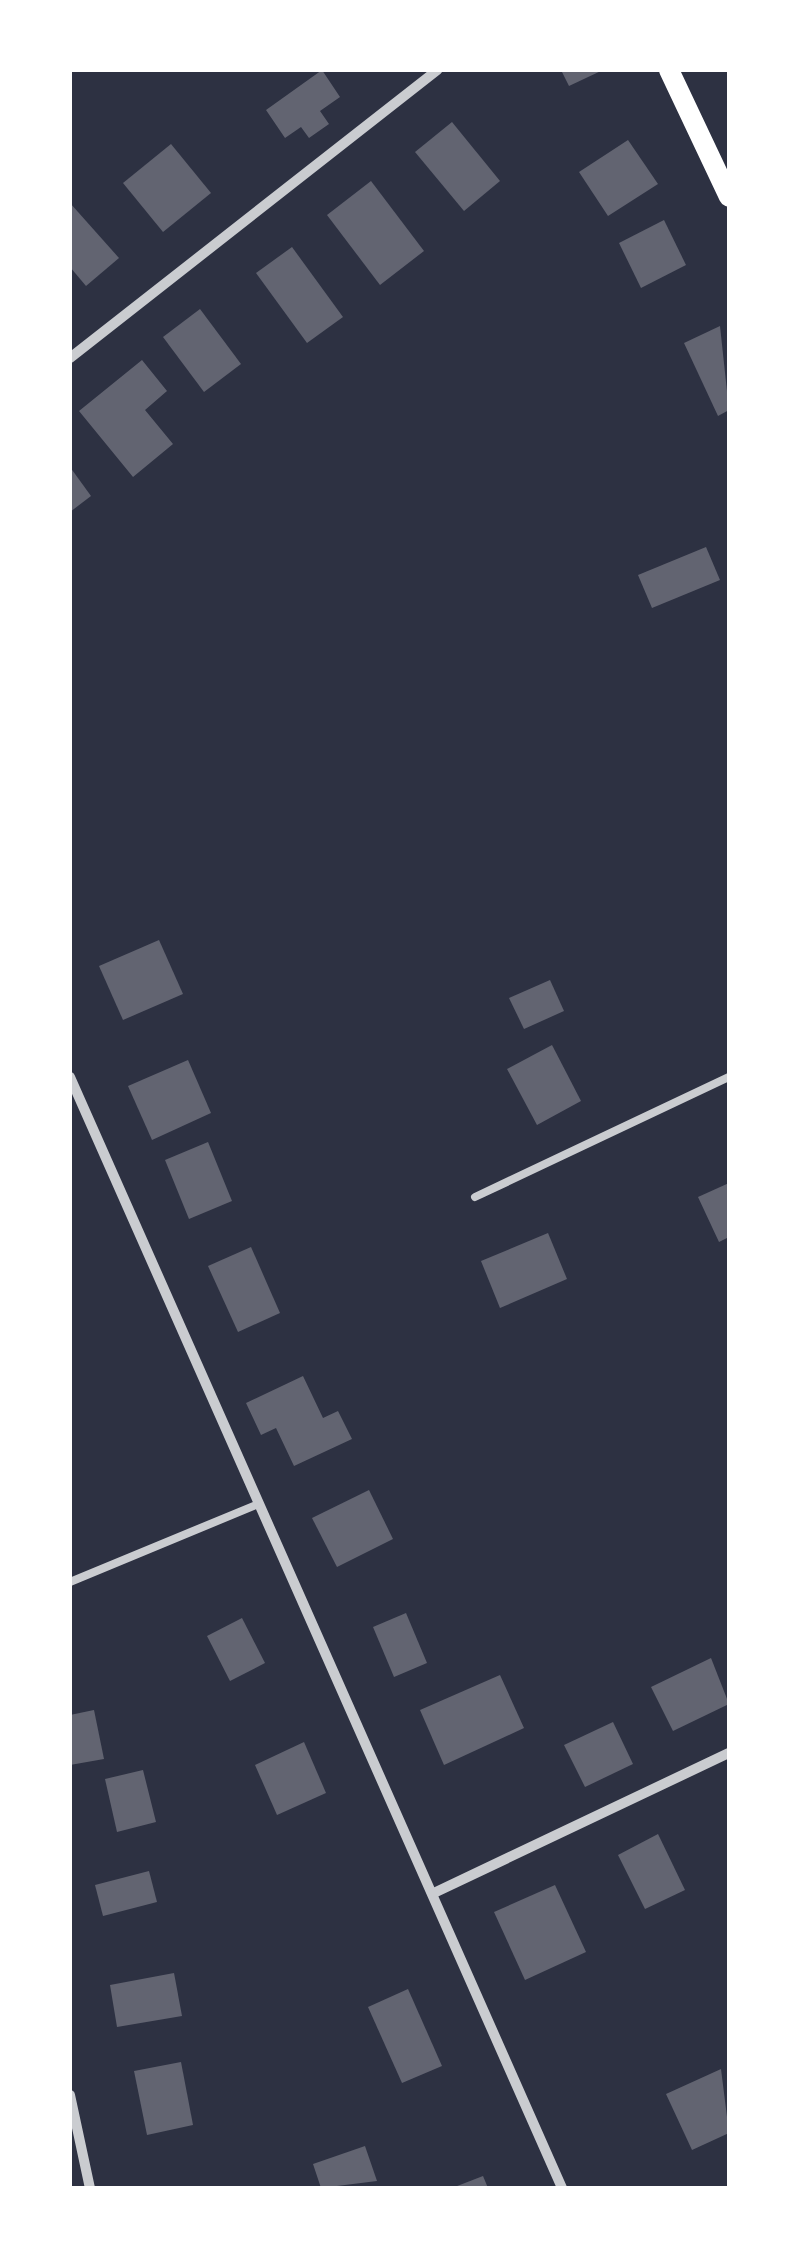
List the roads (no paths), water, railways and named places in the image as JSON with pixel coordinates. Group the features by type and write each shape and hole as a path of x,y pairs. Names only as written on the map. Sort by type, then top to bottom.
{"main road":[{"path":"670,70 729,197"}],"street":[{"path":"70,358 438,70"},
{"path":"70,1077 256,1504 436,1892 562,2188"},
{"path":"436,1892 729,1753"},
{"path":"70,2095 90,2188"}],"lane":[{"path":"476,1198 729,1078"},
{"path":"70,1582 256,1504"}]}
